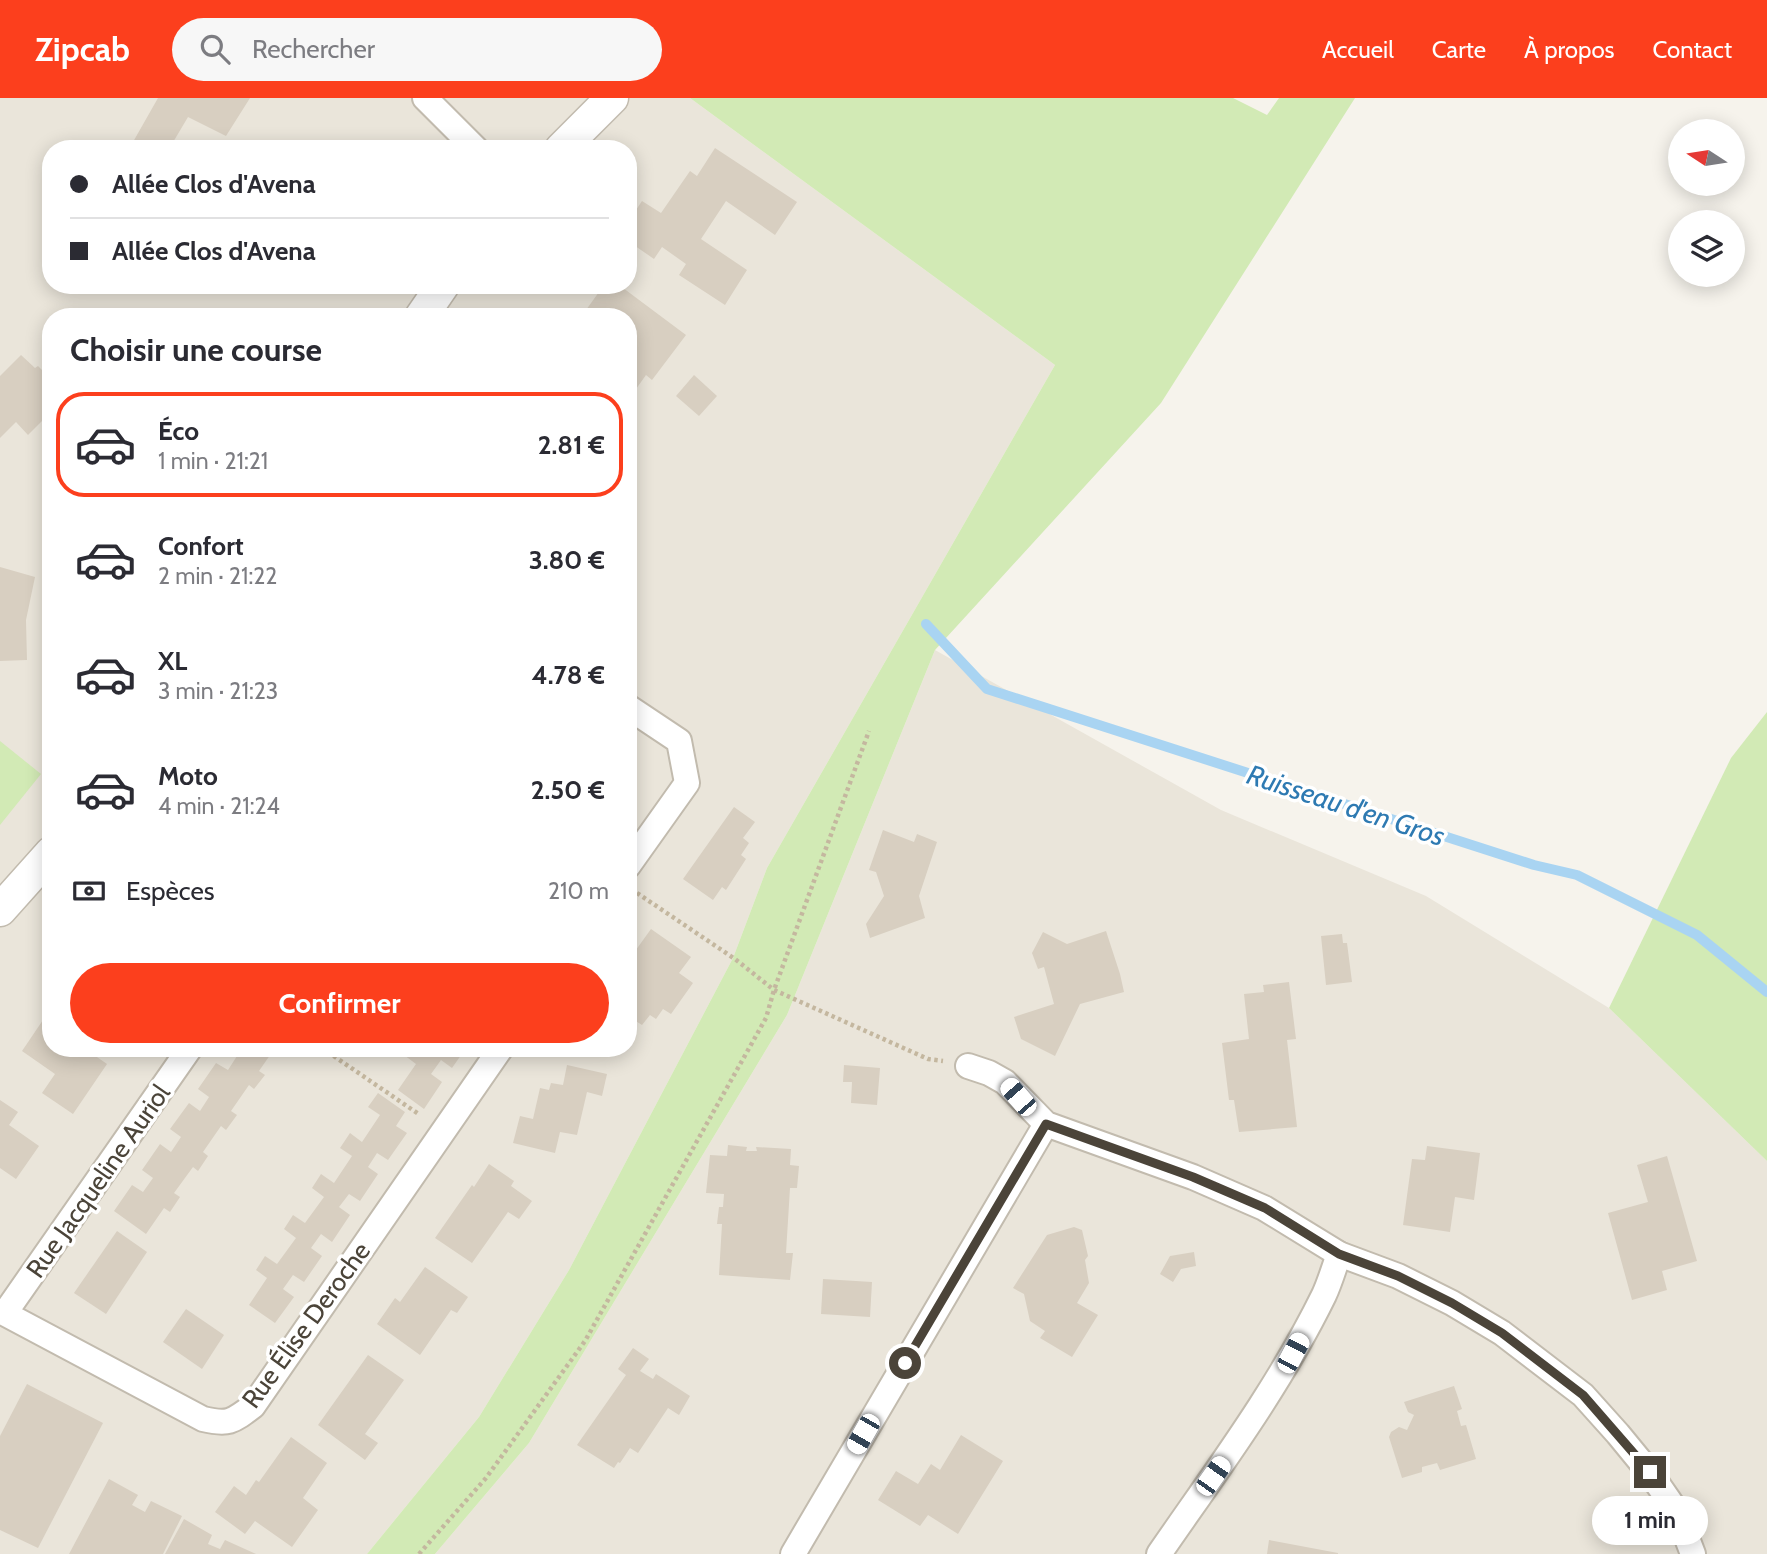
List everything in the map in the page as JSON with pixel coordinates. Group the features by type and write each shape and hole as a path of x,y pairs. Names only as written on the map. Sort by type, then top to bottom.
{"street":[{"path":"425,98 467,140"},
{"path":"570,140 612,98"},
{"path":"637,713 679,741 687,783 637,853"},
{"path":"0,910 42,863"},
{"name":"Rue Jacqueline Auriol","path":"2,1312 184,1057"},
{"name":"Rue Élise Deroche","path":"2,1312 203,1419 220,1423 235,1419 253,1406 495,1057"},
{"path":"968,1066 1005,1082 1046,1124 1193,1177 1265,1208 1339,1254 1398,1276 1452,1303 1502,1333 1583,1395 1650,1472 1677,1512 1693,1554"},
{"path":"793,1554 1046,1124"},
{"path":"1159,1554 1240,1437 1293,1353 1325,1292 1339,1254"}],"path":[{"path":"419,1554 486,1478 585,1341 766,1018 869,731"},
{"path":"637,894 734,959 774,990 928,1059 968,1066"},
{"path":"335,1057 444,1130"}],"shaded area":[{"path":"0,98 690,98 1055,365 767,868 733,958 569,1270 479,1417 367,1554 0,1554"},
{"path":"935,650 1221,810 1426,896 1609,1008 1767,1161 1767,1554 435,1554 529,1443 787,1015"}],"green space":[{"path":"690,98 1233,98 1267,115 1279,98 1355,98 1161,403 935,650 787,1015 529,1443 435,1554 367,1554 479,1417 569,1270 733,958 767,868 1055,365"},
{"path":"1767,712 1767,1161 1609,1008 1731,758"},
{"path":"0,741 41,774 0,825"}],"building":[{"path":"158,98 250,98 226,136 188,117 174,140 134,140"},
{"path":"715,148 797,202 775,235 726,201 701,239 747,270 725,305 679,275 686,264 662,247 654,259 637,247 637,208 642,201 661,213 690,171 697,176"},
{"path":"598,294 631,294 686,335 652,380 646,375 637,388 637,308 587,308"},
{"path":"21,355 35,368 38,366 42,370 42,421 28,435 16,422 0,438 0,376"},
{"path":"694,375 717,396 699,416 676,396"},
{"path":"0,567 35,577 26,620 27,660 0,661"},
{"path":"734,807 755,822 743,838 749,843 741,855 746,859 726,890 722,887 713,900 683,879"},
{"path":"883,830 914,842 917,834 937,842 919,896 925,918 870,938 866,924 884,896 876,872 869,870"},
{"path":"651,929 691,957 679,973 693,983 671,1014 663,1009 656,1019 650,1015 642,1025 637,1022 637,948"},
{"path":"1106,931 1124,992 1080,1004 1055,1056 1021,1039 1014,1017 1054,1004 1044,967 1038,969 1032,953 1043,932 1067,944"},
{"path":"1342,934 1343,943 1347,943 1352,982 1326,985 1321,936"},
{"path":"1289,982 1296,1039 1287,1040 1297,1127 1239,1132 1234,1100 1229,1100 1222,1043 1249,1039 1244,994 1264,992 1263,985"},
{"path":"42,1021 42,1057 97,1057 107,1064 73,1114 42,1093 55,1074 22,1051"},
{"path":"236,1057 269,1057 259,1071 265,1075 254,1089 249,1085 231,1111 237,1115 226,1130 221,1126 203,1152 208,1156 198,1171 193,1167 174,1193 180,1197 170,1212 164,1208 146,1234 114,1211 132,1185 143,1192 153,1178 142,1170 160,1144 171,1152 181,1137 170,1129 189,1103 200,1111 209,1097 198,1089 216,1063 228,1070"},
{"path":"407,1057 460,1057 452,1068 441,1060 431,1074 442,1082 424,1109 398,1090 416,1064"},
{"path":"567,1065 607,1074 602,1096 587,1092 577,1135 560,1132 555,1153 513,1143 520,1116 533,1119 540,1088 549,1090 551,1083 563,1085"},
{"path":"844,1065 880,1068 877,1105 851,1103 852,1082 843,1082"},
{"path":"378,1093 405,1112 396,1126 407,1133 388,1160 377,1153 368,1167 378,1174 360,1201 349,1194 339,1207 350,1215 332,1242 321,1234 311,1248 322,1256 304,1282 293,1275 283,1289 294,1297 275,1323 249,1305 267,1278 256,1270 265,1256 277,1264 296,1238 284,1229 293,1215 305,1223 324,1197 312,1188 321,1174 334,1183 352,1156 340,1148 350,1133 362,1142 380,1115 368,1107"},
{"path":"0,1100 18,1112 9,1125 39,1146 16,1179 0,1168"},
{"path":"728,1145 747,1147 746,1151 757,1151 756,1147 791,1149 790,1165 799,1166 797,1188 790,1188 786,1253 793,1253 790,1280 719,1275 722,1224 717,1224 724,1194 706,1193 710,1155 727,1156"},
{"path":"1427,1146 1480,1153 1474,1200 1455,1197 1450,1232 1403,1225 1412,1159 1425,1160"},
{"path":"1667,1156 1697,1261 1662,1271 1667,1290 1632,1300 1608,1213 1648,1202 1637,1165"},
{"path":"489,1164 514,1181 511,1186 532,1201 519,1219 508,1212 472,1263 435,1238"},
{"path":"1074,1227 1082,1230 1088,1256 1085,1260 1089,1283 1077,1303 1098,1315 1072,1357 1040,1338 1045,1331 1030,1321 1024,1294 1013,1288 1047,1235"},
{"path":"117,1231 147,1252 106,1314 74,1293"},
{"path":"1194,1252 1196,1266 1181,1269 1173,1282 1160,1274 1170,1256"},
{"path":"425,1267 468,1297 457,1313 451,1310 420,1355 377,1324 395,1298 400,1302"},
{"path":"823,1279 872,1282 870,1317 821,1314"},
{"path":"186,1309 224,1335 202,1369 163,1342"},
{"path":"633,1348 649,1359 640,1371 653,1379 656,1374 690,1396 679,1415 668,1408 638,1453 630,1448 614,1468 577,1445 626,1375 618,1369"},
{"path":"368,1355 404,1380 365,1434 378,1443 365,1460 318,1425"},
{"path":"27,1384 103,1423 38,1548 0,1530 0,1436"},
{"path":"1454,1386 1462,1409 1457,1411 1461,1426 1466,1425 1476,1459 1440,1470 1437,1463 1422,1467 1422,1472 1402,1478 1389,1437 1391,1432 1399,1427 1407,1430 1414,1415 1408,1412 1404,1402"},
{"path":"961,1435 1003,1461 958,1534 928,1515 920,1526 878,1500 896,1471 918,1484 931,1464 940,1470"},
{"path":"291,1437 327,1463 303,1498 318,1510 292,1547 255,1521 245,1534 215,1512 234,1486 246,1495 256,1480 259,1482"},
{"path":"109,1479 138,1495 132,1505 145,1512 151,1501 182,1516 163,1554 69,1554"},
{"path":"184,1519 212,1535 208,1544 220,1549 225,1540 256,1554 165,1554"},
{"path":"1269,1540 1338,1553 1338,1554 1267,1554"}],"waterway":[{"name":"Ruisseau d'en Gros","path":"926,624 987,689 1534,865 1577,875 1697,935 1767,992"}],"route":[{"path":"905,1363 1046,1124 1193,1177 1265,1208 1339,1254 1398,1276 1452,1303 1502,1333 1583,1395 1650,1472"}]}
